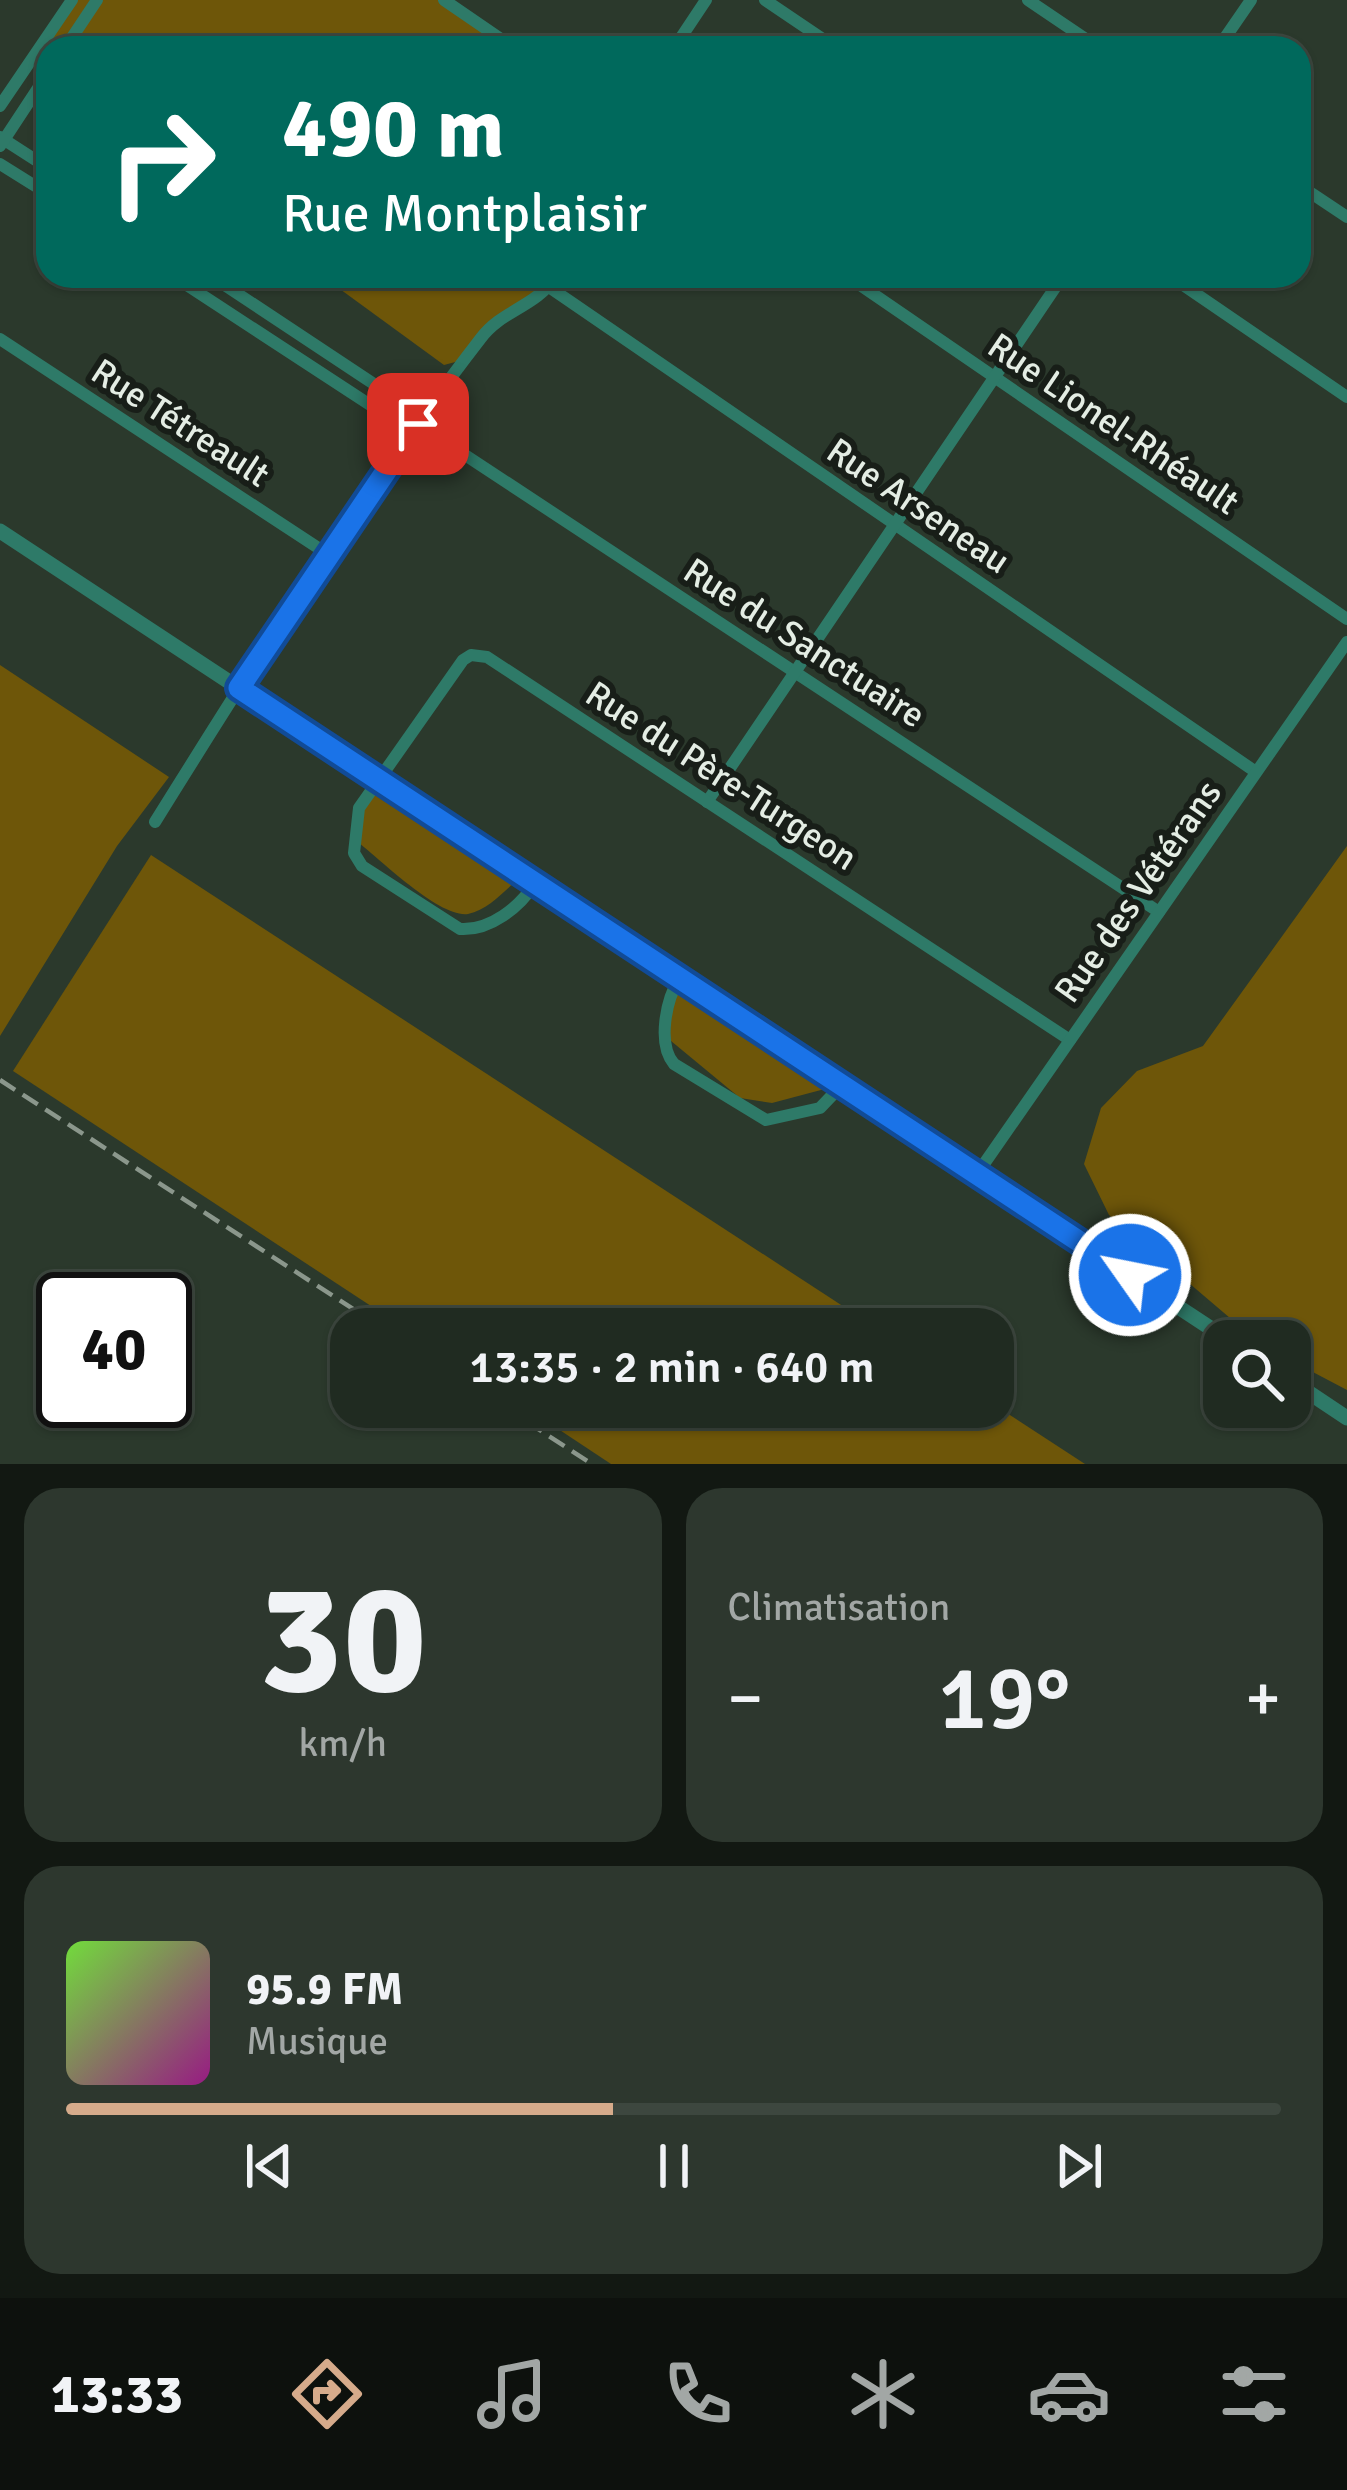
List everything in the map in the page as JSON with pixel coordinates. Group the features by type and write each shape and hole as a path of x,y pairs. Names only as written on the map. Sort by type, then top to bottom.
{"street":[{"path":"48,36 72,0"},
{"path":"73,36 97,0"},
{"path":"444,0 496,36"},
{"path":"682,36 706,0"},
{"path":"765,0 818,36"},
{"path":"1028,0 1081,36"},
{"path":"1226,36 1250,0"},
{"path":"0,106 36,53"},
{"path":"36,90 1,141 36,161"},
{"path":"0,164 36,186"},
{"path":"1311,192 1347,218"},
{"name":"Rue du Sanctuaire","path":"191,288 387,416 418,424"},
{"name":"Rue du Sanctuaire","path":"199,293 202,288"},
{"name":"Rue du Sanctuaire","path":"228,288 398,400 418,424 1159,911"},
{"path":"155,823 239,688 418,424 488,329 535,302 548,288"},
{"name":"Rue Arseneau","path":"561,288 895,525 1256,772"},
{"name":"Rue Lionel-Rhéault","path":"864,288 1347,619"},
{"path":"707,802 1056,288"},
{"path":"1188,288 1347,397"},
{"name":"Rue Tétreault","path":"0,339 329,555"},
{"path":"0,531 1203,1323"},
{"name":"Rue des Vétérans","path":"976,1174 1347,642"},
{"name":"Rue du Père-Turgeon","path":"377,780 463,660 476,653 488,657 1070,1040"},
{"path":"377,780 357,813 356,858 453,926 467,930 483,926 517,906 535,883"},
{"path":"679,979 669,999 665,1048 669,1059 694,1077 757,1118 772,1121 820,1108 841,1086"},
{"path":"1311,1395 1347,1418"}],"shaded area":[{"path":"75,0 445,0 499,36 51,36"},
{"path":"338,288 540,288 459,361 444,365"},
{"path":"0,665 169,777 117,846 0,1036"},
{"path":"370,789 515,882 488,905 468,914 427,898 359,843 355,807"},
{"path":"1347,846 1347,1390 1311,1371 1311,1320 1232,1320 1109,1215 1084,1164 1101,1108 1137,1071 1203,1046"},
{"path":"151,855 846,1308 374,1308 13,1071"},
{"path":"673,983 836,1086 772,1103 740,1098 665,1036"},
{"path":"1014,1418 1085,1464 611,1464 557,1428 1014,1428"}],"railway":[{"path":"0,1080 352,1308"},
{"path":"536,1428 592,1464"}],"route":[{"path":"418,424 239,688 1130,1275"}]}
